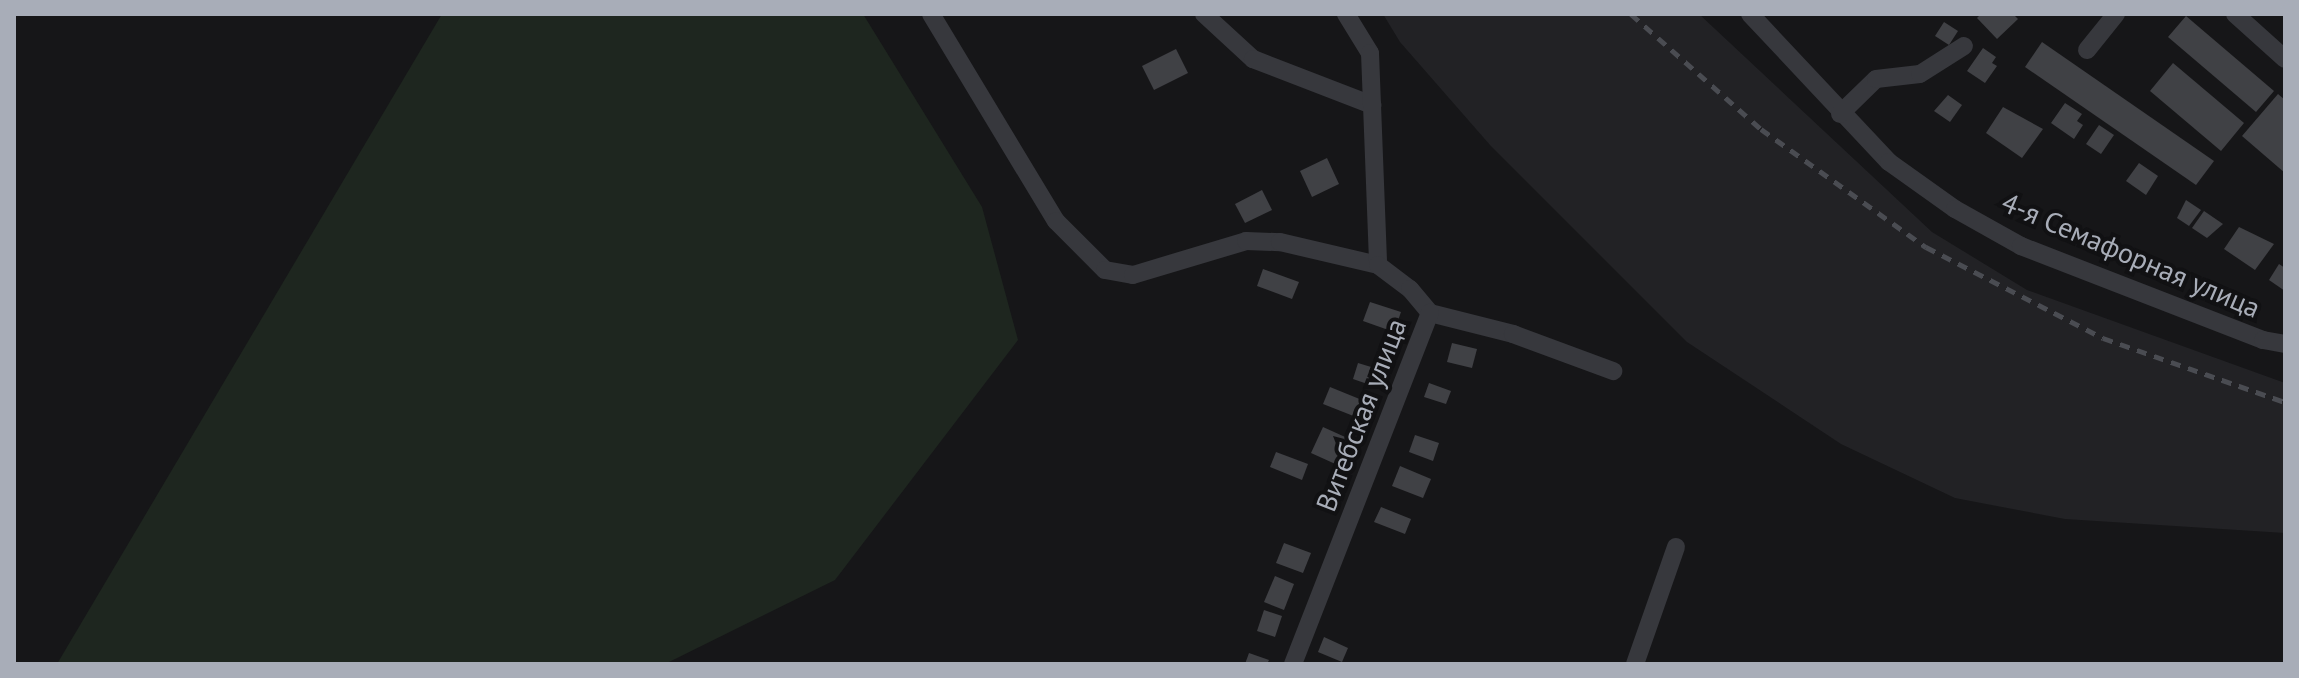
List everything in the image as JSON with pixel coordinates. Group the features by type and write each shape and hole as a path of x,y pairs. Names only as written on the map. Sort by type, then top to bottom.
{"street":[{"path":"931,14 1056,221 1105,270 1133,275 1246,241 1280,242 1378,265 1370,53 1346,14"},
{"path":"1204,14 1253,59 1372,105"},
{"name":"4-я Семафорная улица","path":"1750,14 1840,114 1889,162 2021,246 2263,340 2285,344"},
{"path":"2087,50 2116,14"},
{"path":"2235,14 2285,59"},
{"path":"1840,114 1876,79 1920,74 1964,46"},
{"name":"Витебская улица","path":"1293,664 1430,313 1410,289 1378,265"},
{"path":"1430,313 1513,334 1613,371"},
{"path":"1635,664 1676,547"}],"shaded area":[{"path":"442,14 863,14 982,207 1018,340 835,580 665,664 57,664"},
{"path":"1383,14 1699,14 1932,232 2027,290 2285,383 2285,533 2065,519 1955,498 1841,444 1687,342 1490,145 1400,42"}],"building":[{"path":"1981,14 2013,14 2018,19 1997,39 1977,18"},
{"path":"2186,16 2274,91 2256,112 2168,37"},
{"path":"1944,22 1958,31 1949,45 1935,36"},
{"path":"2042,42 2214,161 2196,185 2025,67"},
{"path":"1983,48 1996,57 1992,63 1997,66 1985,83 1967,71"},
{"path":"1176,49 1188,73 1154,90 1142,66"},
{"path":"2173,63 2244,123 2221,151 2150,91"},
{"path":"2278,94 2285,100 2285,173 2242,136"},
{"path":"1948,95 1962,105 1950,122 1934,111"},
{"path":"2065,103 2082,114 2077,121 2083,125 2074,139 2051,123"},
{"path":"2003,107 2043,129 2022,158 1986,133"},
{"path":"2099,125 2114,135 2101,154 2086,144"},
{"path":"1327,158 1339,184 1312,197 1300,171"},
{"path":"2139,163 2158,176 2146,195 2126,181"},
{"path":"1262,190 1272,210 1245,223 1235,204"},
{"path":"2186,200 2201,210 2189,226 2177,218"},
{"path":"2204,211 2223,224 2207,238 2192,228"},
{"path":"2239,227 2274,244 2255,270 2224,249"},
{"path":"2279,264 2285,268 2285,291 2269,280"},
{"path":"1263,269 1299,282 1292,299 1257,286"},
{"path":"1370,302 1401,312 1394,332 1363,321"},
{"path":"1452,343 1477,349 1472,368 1447,362"},
{"path":"1358,363 1381,370 1376,387 1353,379"},
{"path":"1429,383 1451,391 1446,404 1424,397"},
{"path":"1330,387 1362,400 1356,417 1323,404"},
{"path":"1323,427 1354,441 1342,467 1311,453"},
{"path":"1415,435 1439,443 1433,461 1409,452"},
{"path":"1276,452 1308,464 1302,480 1270,467"},
{"path":"1400,466 1431,479 1423,498 1392,486"},
{"path":"1381,507 1411,519 1405,534 1374,522"},
{"path":"1284,543 1311,553 1303,573 1276,563"},
{"path":"1275,576 1294,584 1284,610 1264,602"},
{"path":"1264,610 1282,616 1275,637 1257,631"},
{"path":"1324,637 1348,648 1342,662 1318,652"},
{"path":"1249,653 1269,660 1267,664 1245,664"}],"railway":[{"path":"1631,14 1761,129 1926,247 2103,338 2285,402"}]}
